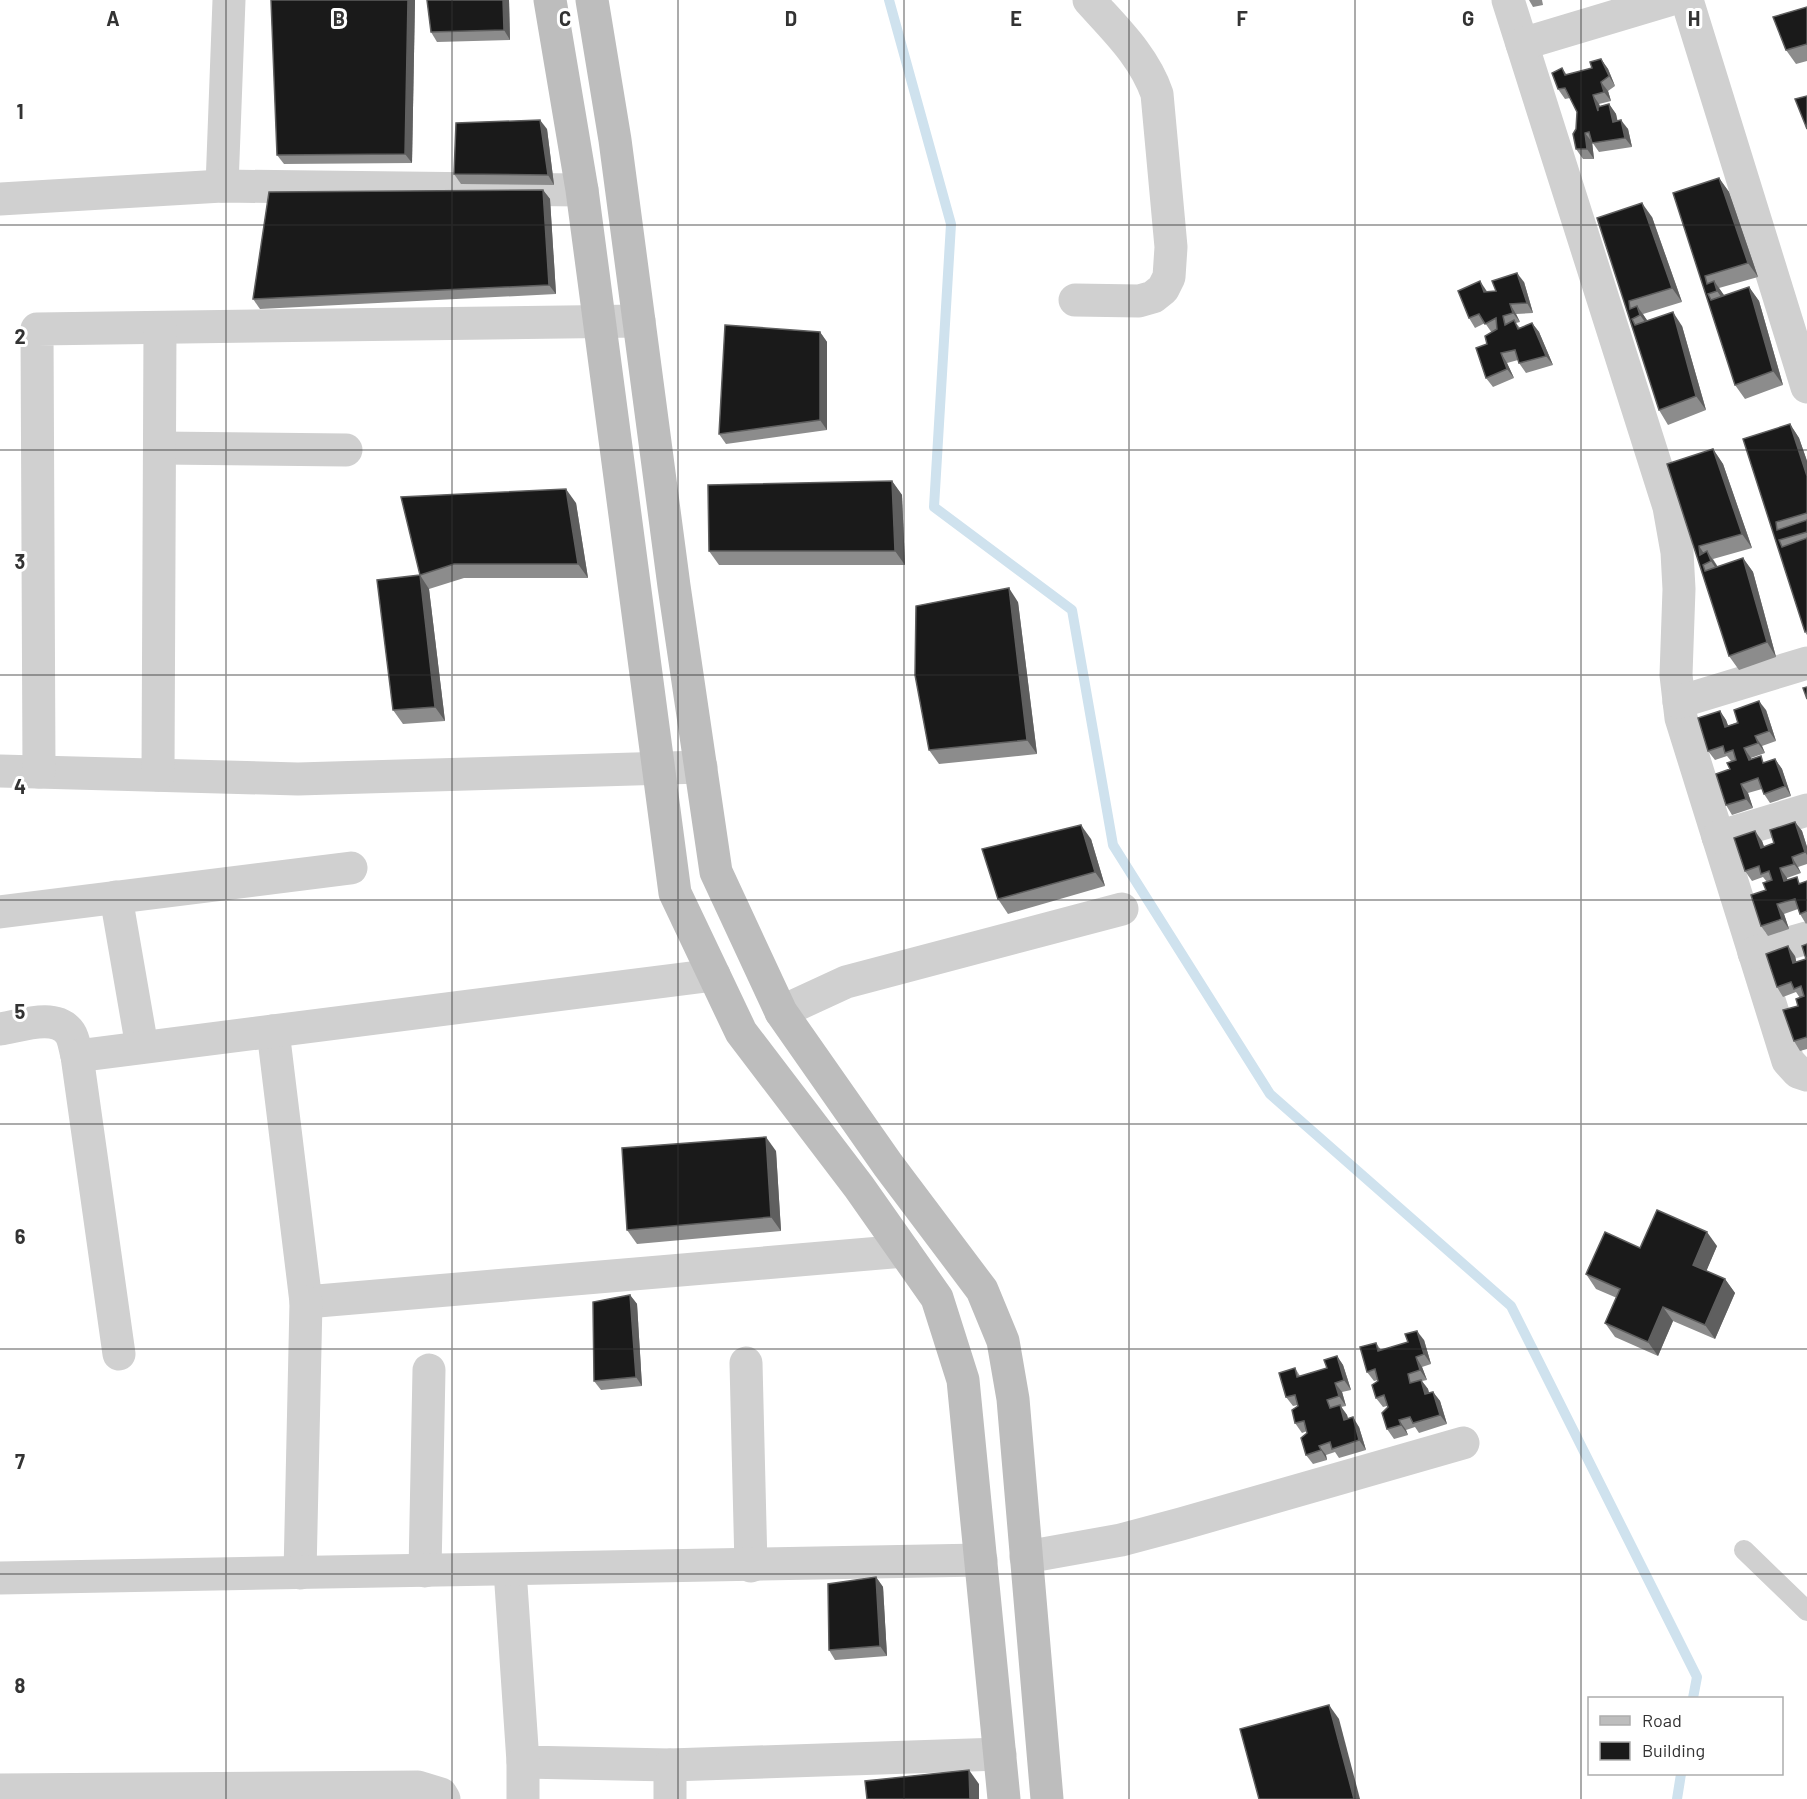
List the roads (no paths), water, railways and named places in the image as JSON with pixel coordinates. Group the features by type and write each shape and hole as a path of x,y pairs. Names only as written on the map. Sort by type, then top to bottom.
{"street":[{"path":"222,186 229,0"},
{"path":"550,0 582,190 675,893 741,1032 937,1298 963,1380 1004,1799"},
{"path":"592,0 615,140 716,872 782,1012 888,1165 982,1290 1003,1341 1013,1399 1047,1799"},
{"path":"1075,300 1139,301 1153,297 1163,289 1169,277 1171,246 1154,85 1139,57 1089,0"},
{"path":"1508,0 1669,507 1677,552 1679,589 1676,675 1682,718 1788,1061 1798,1072 1807,1075"},
{"path":"1522,44 1669,0"},
{"path":"1687,0 1807,387"},
{"path":"0,199 222,186 582,190"},
{"path":"39,772 37,329 639,321"},
{"path":"158,775 160,328"},
{"path":"159,448 346,450"},
{"path":"1679,702 1807,663"},
{"path":"0,771 298,779 700,767"},
{"path":"1718,837 1807,810"},
{"path":"0,912 351,868"},
{"path":"116,897 142,1047"},
{"path":"782,1012 846,982 1122,909"},
{"path":"1754,953 1807,938"},
{"path":"77,1056 714,975"},
{"path":"0,1029 50,1021 70,1034 77,1056 119,1354"},
{"path":"273,1031 306,1302 300,1573"},
{"path":"306,1302 904,1251"},
{"path":"746,1363 751,1566"},
{"path":"425,1571 429,1370"},
{"path":"1026,1557 1121,1540 1463,1443"},
{"path":"974,1491 1020,1485"},
{"path":"0,1578 981,1560"},
{"path":"510,1570 523,1762 523,1799"},
{"path":"523,1762 670,1765 1000,1754"},
{"path":"670,1765 670,1799"},
{"path":"0,1790 418,1787 441,1794 444,1799"}],"lane":[{"path":"1744,1551 1807,1611"}],"waterway":[{"path":"889,0 951,224 934,507 1072,610 1113,845 1270,1094 1511,1306 1697,1677 1693,1697"},
{"path":"1677,1799 1681,1775"}]}
